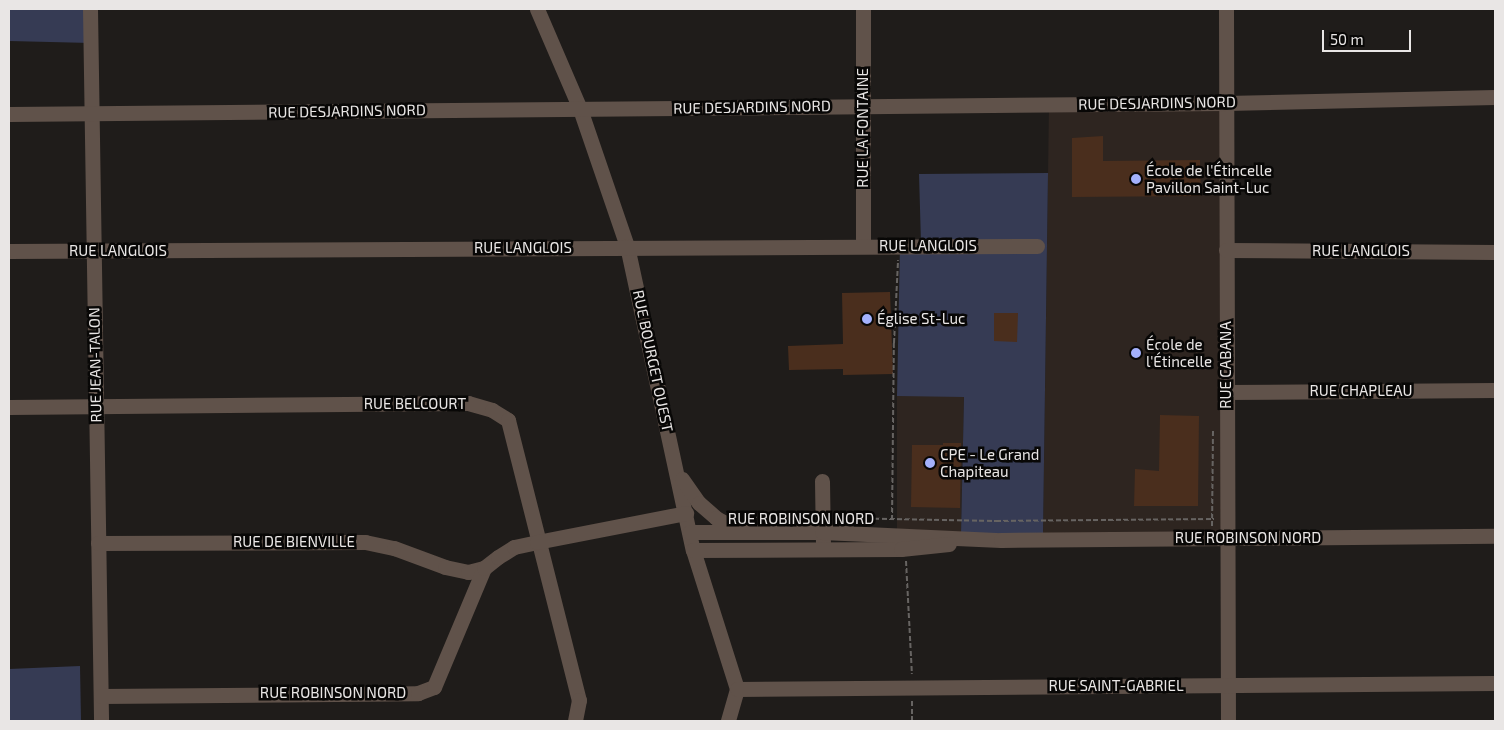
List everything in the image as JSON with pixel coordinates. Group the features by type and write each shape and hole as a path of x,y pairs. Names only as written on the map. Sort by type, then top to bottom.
{"street":[{"name":"RUE JEAN-TALON","path":"90,9 101,721"},
{"name":"RUE BOURGET OUEST","path":"537,9 580,109 627,246 693,550 737,689"},
{"name":"RUE LA FONTAINE","path":"863,9 864,246"},
{"name":"RUE CABANA","path":"1226,9 1228,721"},
{"name":"RUE DESJARDINS NORD","path":"9,114 1226,103 1495,97"},
{"name":"RUE LANGLOIS","path":"9,252 627,246 1037,246"},
{"name":"RUE LANGLOIS","path":"1226,250 1495,252"},
{"name":"RUE CHAPLEAU","path":"1226,392 1495,390"},
{"name":"RUE BELCOURT","path":"9,407 468,403 492,410 508,420 537,542 579,700 575,721"},
{"path":"678,474 704,508 716,518 742,524"},
{"path":"822,481 823,548"},
{"path":"484,568 514,547 686,514"},
{"name":"RUE ROBINSON NORD","path":"690,532 742,524 822,524 892,526 1001,540"},
{"name":"RUE ROBINSON NORD","path":"693,550 901,549 1001,540 1495,536"},
{"name":"RUE DE BIENVILLE","path":"98,543 365,542 394,548 445,567 468,572 484,568"},
{"name":"RUE ROBINSON NORD","path":"100,696 418,693 434,687 484,568"},
{"name":"RUE SAINT-GABRIEL","path":"737,689 1495,683"},
{"path":"728,721 737,689"}],"path":[{"path":"892,526 894,344 898,246"},
{"name":"RUE ROBINSON NORD","path":"742,524 892,526 996,521 1226,519"},
{"path":"901,549 906,563 912,721"}],"shaded area":[{"path":"9,9 90,9 91,43 9,41"},
{"name":"École de l'Étincelle","path":"1226,103 1226,532 1043,533 1049,104"},
{"path":"1048,173 1043,533 961,534 964,397 897,396 900,245 921,243 919,174"},
{"name":"CPE - Le Grand Chapiteau","path":"897,396 964,396 961,534 897,529"},
{"path":"80,666 81,721 9,721 9,669"}],"building":[{"name":"École de l'Étincelle Pavillon Saint-Luc","path":"1103,136 1103,161 1200,160 1201,196 1072,197 1072,138"},
{"name":"Église St-Luc","path":"890,292 893,374 843,375 843,369 789,370 788,346 843,344 842,293"},
{"path":"994,313 1018,313 1017,342 994,341"},
{"path":"1160,415 1199,416 1198,506 1134,506 1135,469 1159,471"},
{"path":"943,443 961,443 960,508 911,507 912,445 943,445"}],"place":[{"name":"École de l'Étincelle Pavillon Saint-Luc","path":"1136,179"},
{"name":"Église St-Luc","path":"867,319"},
{"name":"École de l'Étincelle","path":"1136,353"},
{"name":"CPE - Le Grand Chapiteau","path":"930,463"}]}
